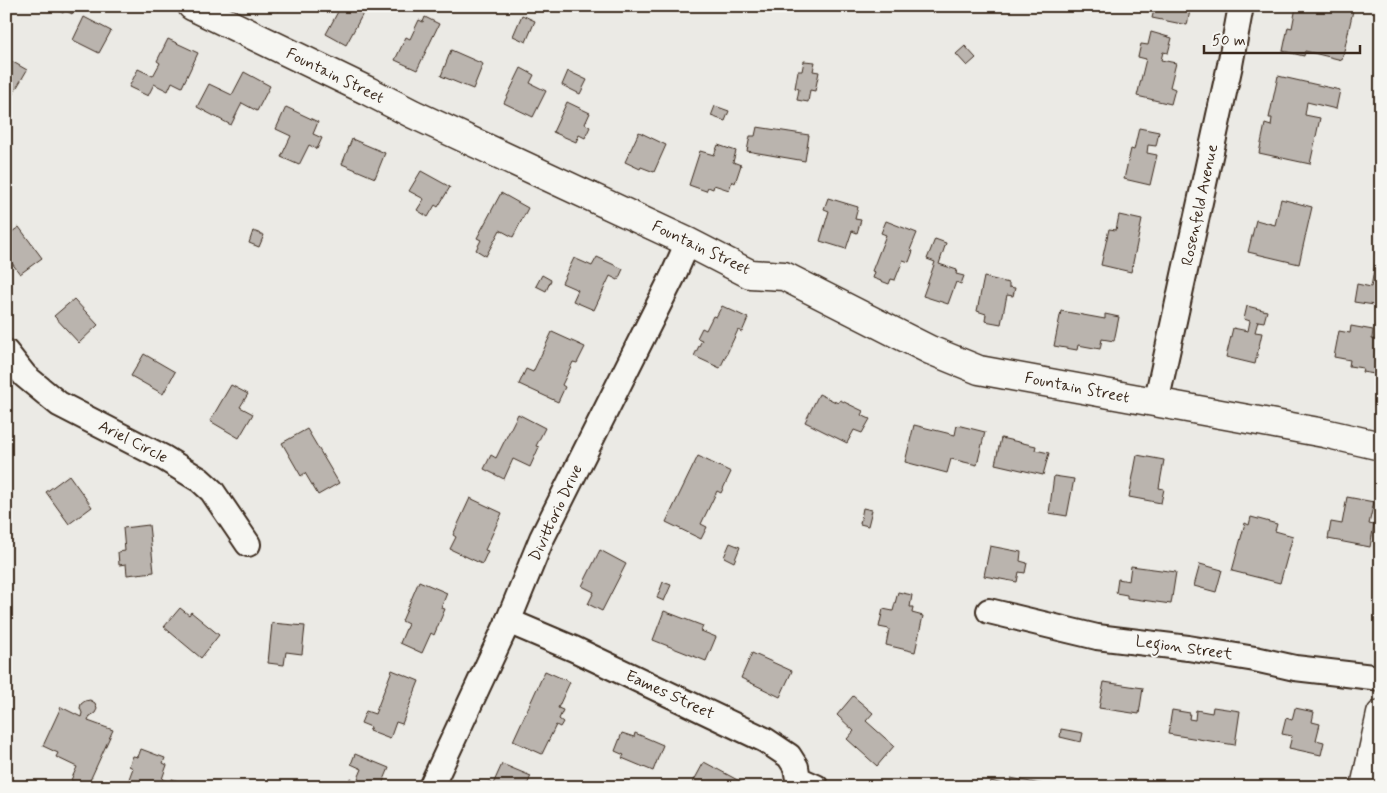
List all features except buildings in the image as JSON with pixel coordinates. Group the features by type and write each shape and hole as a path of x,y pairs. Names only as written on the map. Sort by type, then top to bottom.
{"street":[{"name":"Fountain Street","path":"192,6 413,114 688,242 750,274 784,276 930,350 979,370 1324,433 1381,446"},
{"name":"Rosenfeld Avenue","path":"1156,403 1226,84 1241,6"},
{"name":"Divittorio Drive","path":"431,787 508,621 542,538 673,276 688,242"},
{"name":"Ariel Circle","path":"6,352 25,376 59,404 164,458 200,480 212,491 248,544"},
{"name":"Legion Street","path":"990,611 1097,637 1188,648 1256,659 1295,668 1381,678"},
{"name":"Eames Street","path":"508,621 765,740 789,756 803,784"},
{"path":"1365,787 1381,714"}]}
